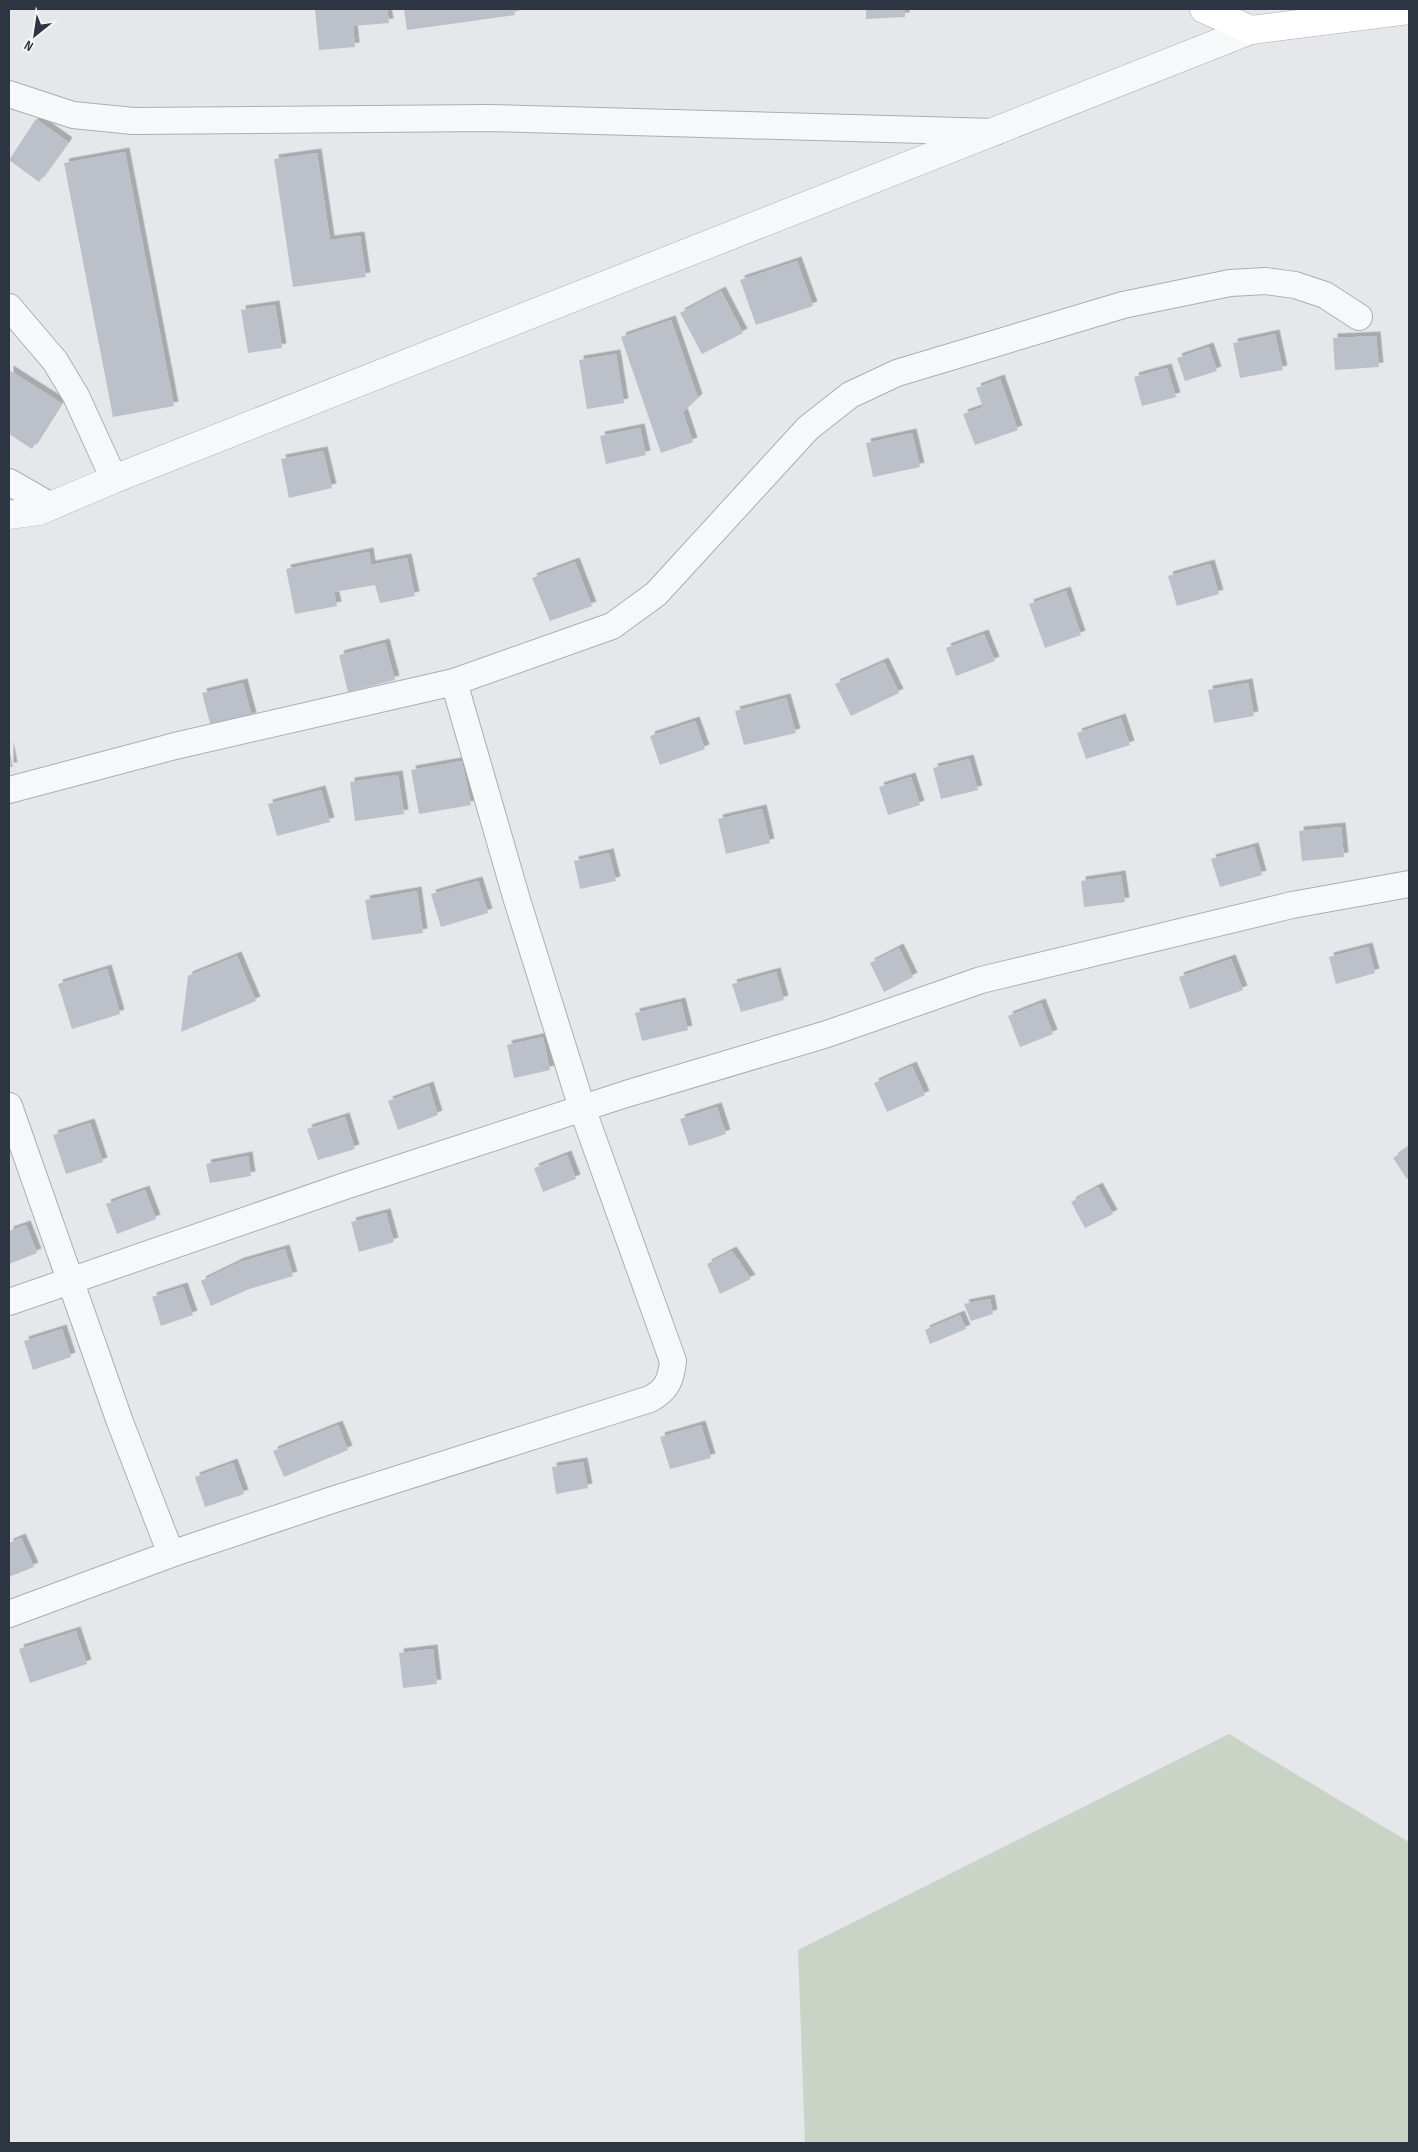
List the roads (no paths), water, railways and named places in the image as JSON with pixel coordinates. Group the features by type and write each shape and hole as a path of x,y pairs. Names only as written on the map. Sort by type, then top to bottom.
{"main road":[{"path":"1204,9 1251,30 1409,10"}],"street":[{"path":"9,515 31,513 51,506 114,479 1251,30"},
{"path":"9,94 73,115 132,122 488,118 996,132"},
{"path":"9,790 175,746 454,682 612,626 656,594 808,428 850,395 897,373 1123,305 1230,284 1266,281 1295,285 1325,295 1359,317"},
{"path":"9,306 55,361 76,396 114,479"},
{"path":"9,482 51,506"},
{"path":"9,1614 170,1554 332,1500 650,1400 663,1392 672,1378 673,1362 582,1108 454,682"},
{"path":"9,1302 69,1280 582,1108 827,1034 982,980 1292,905 1409,884"},
{"path":"9,1106 120,1422 170,1554"}]}
